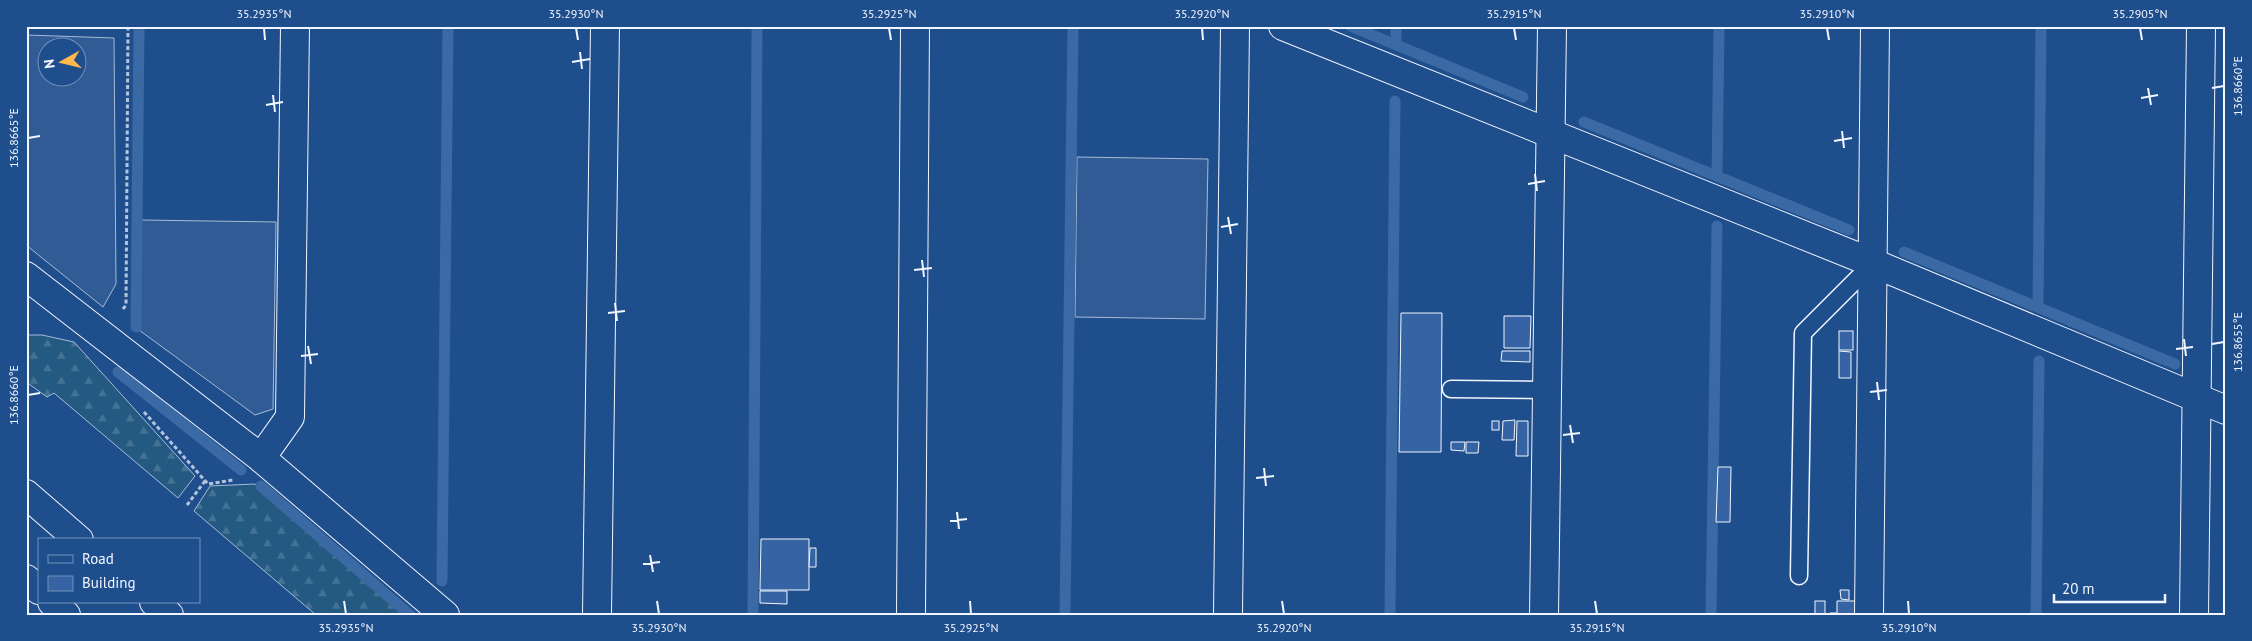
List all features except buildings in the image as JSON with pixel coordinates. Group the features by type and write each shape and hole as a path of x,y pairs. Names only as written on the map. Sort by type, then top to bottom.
{"main road":[{"path":"261,458 290,417 295,26"},
{"path":"597,615 604,26"},
{"path":"911,615 915,26"},
{"path":"1228,615 1235,26"},
{"path":"1282,26 1873,263 2226,410"},
{"path":"1544,615 1552,26"},
{"path":"1869,615 1876,26"},
{"path":"2194,615 2201,26"},
{"path":"26,276 261,458 446,615"},
{"path":"26,494 77,538"},
{"path":"26,579 38,589"},
{"path":"54,604 66,615"},
{"path":"156,604 169,615"}],"lane":[{"path":"1799,576 1803,333 1873,263"},
{"path":"1451,389 1547,390"}],"path":[{"path":"102,335 126,305 128,26"},
{"path":"188,505 205,481"}],"green space":[{"path":"26,335 42,335 74,342 195,476 178,498 54,393 47,397 26,382"},
{"path":"255,484 404,615 316,615 194,511 210,486"}],"shaded area":[{"path":"26,35 114,38 116,284 103,307 26,245"},
{"path":"1077,157 1208,159 1205,319 1075,317"},
{"path":"141,220 276,222 273,409 255,415 139,330"}],"waterway":[{"path":"136,327 139,26"},
{"path":"442,581 448,26"},
{"path":"753,615 757,26"},
{"path":"1065,615 1073,26"},
{"path":"1350,26 1523,97"},
{"path":"1396,26 1396,45"},
{"path":"1717,176 1719,26"},
{"path":"2038,307 2041,26"},
{"path":"1390,615 1395,101"},
{"path":"1584,122 1849,230"},
{"path":"1711,615 1717,226"},
{"path":"1904,252 2175,364"},
{"path":"2036,615 2039,361"},
{"path":"118,372 241,470"},
{"path":"261,486 410,615"}]}
